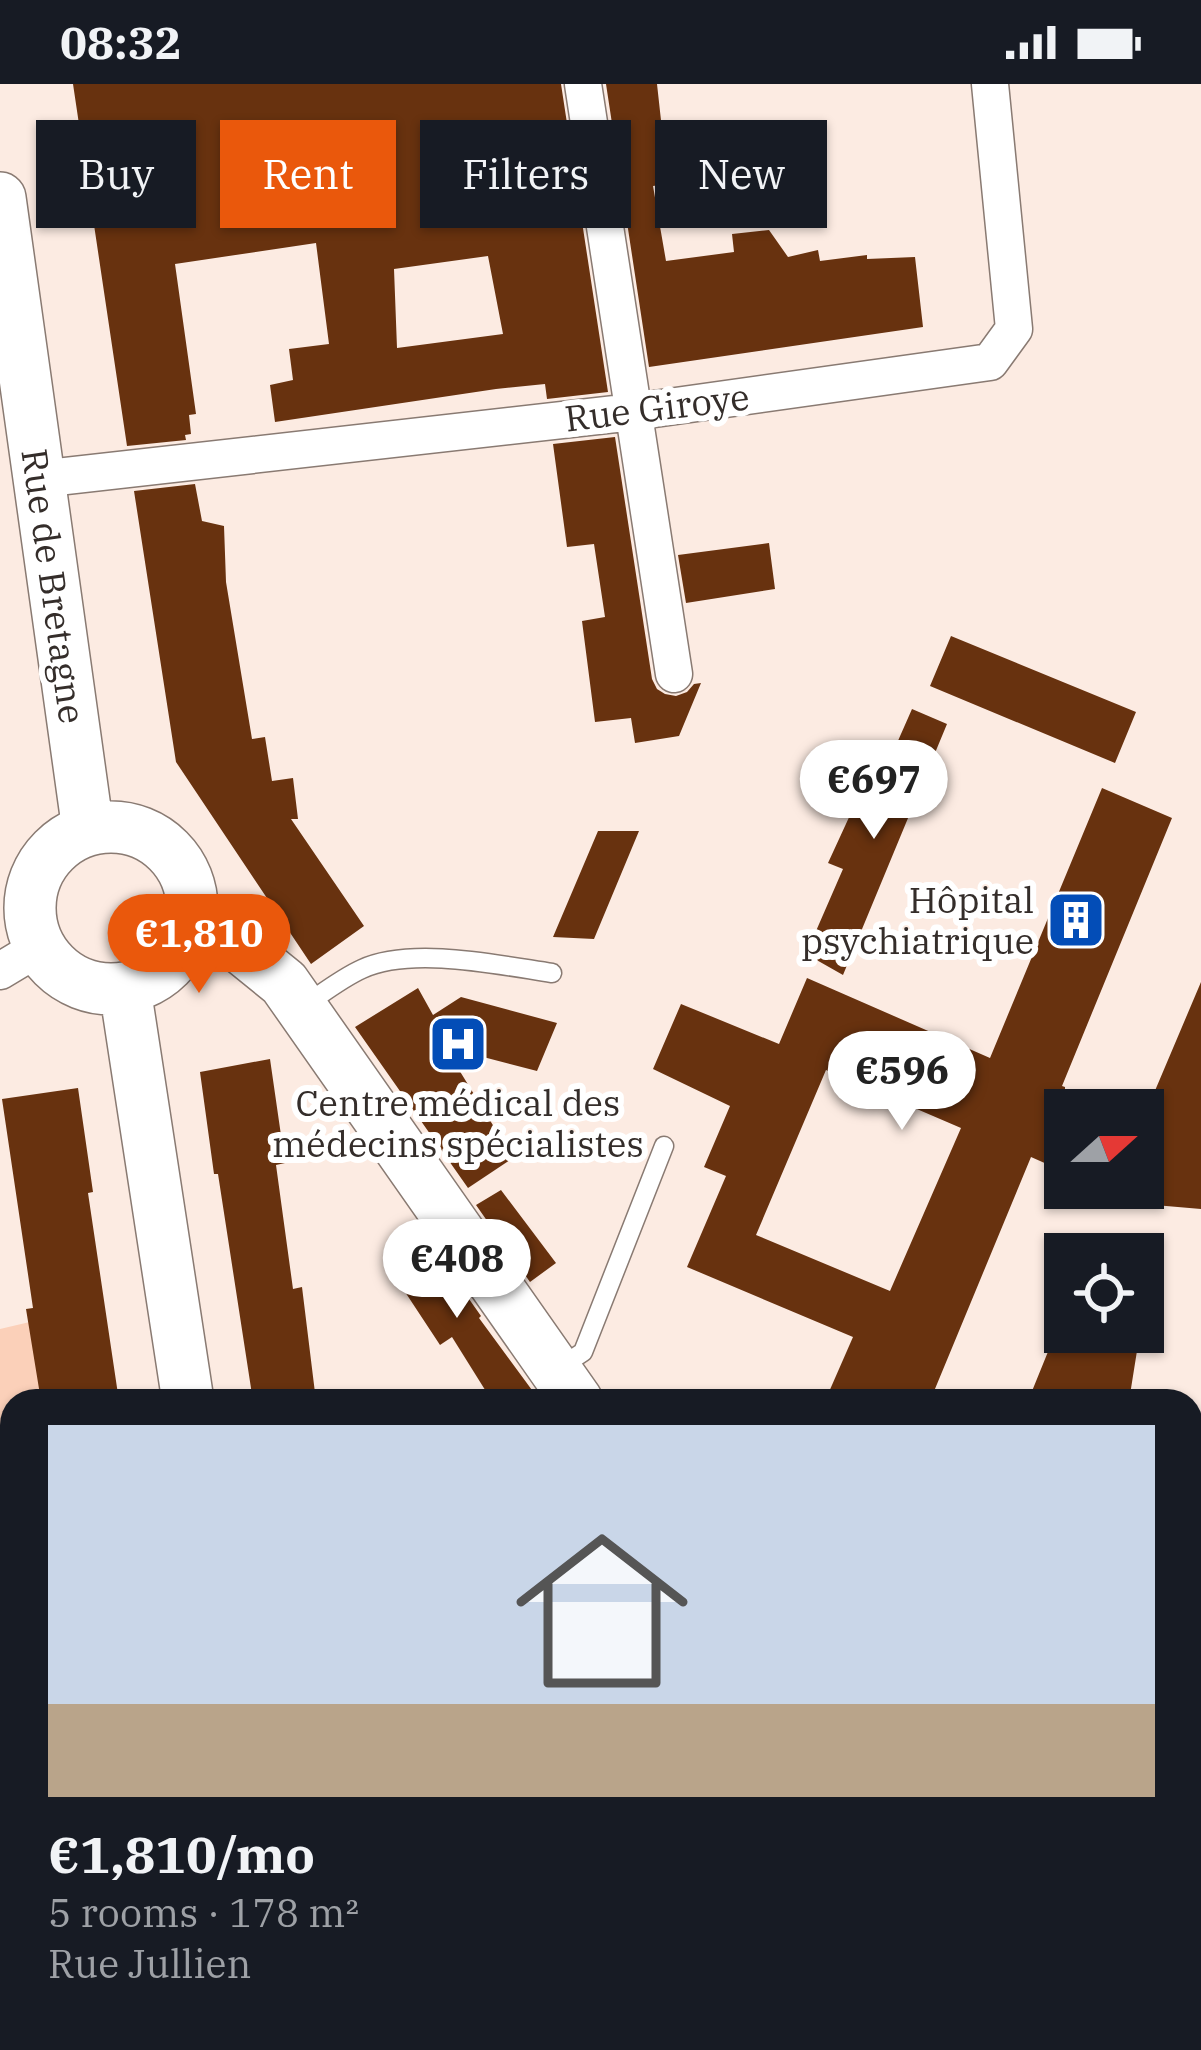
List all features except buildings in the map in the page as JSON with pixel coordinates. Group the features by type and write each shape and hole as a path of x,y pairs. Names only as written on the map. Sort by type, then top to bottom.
{"street":[{"path":"583,84 674,674"},
{"name":"Rue Giroye","path":"39,479 633,412 990,362 1014,329 990,84"},
{"name":"Rue de Bretagne","path":"0,198 88,830"},
{"path":"120,827 165,847 185,874 191,922 186,941 161,973 144,983 97,988 69,978 48,959 10,966 31,917 33,885 48,857 73,837 88,830 120,827"},
{"path":"191,922 231,940 284,983 566,1386"},
{"path":"125,988 186,1389"}],"lane":[{"path":"301,1008 366,966 410,959 449,958 552,973"},
{"path":"566,1386 664,1146"}],"shaded area":[{"path":"34,1321 40,1389 0,1389 0,1329"}],"place":[{"name":"Hôpital psychiatrique","path":"1076,920"},
{"name":"Centre médical des médecins spécialistes","path":"458,1044"}]}
